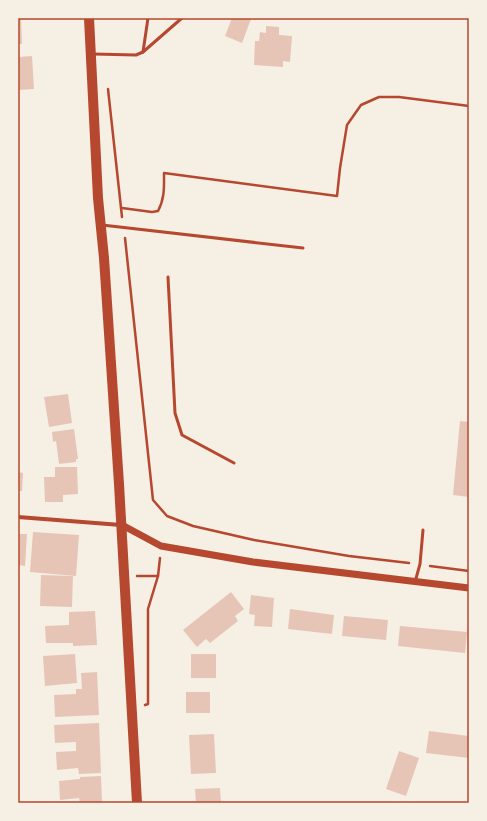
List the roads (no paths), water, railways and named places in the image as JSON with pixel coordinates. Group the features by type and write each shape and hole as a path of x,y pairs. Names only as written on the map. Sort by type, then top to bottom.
{"main road":[{"path":"89,18 92,53 98,198 122,525 137,803"}],"street":[{"path":"18,517 122,525 160,546 253,562 469,588"}],"lane":[{"path":"143,52 148,18"},
{"path":"92,53 136,55 143,52 182,18"},
{"path":"101,225 303,248"},
{"path":"168,277 175,414 182,434 234,463"},
{"path":"415,582 420,564 423,530"}]}
